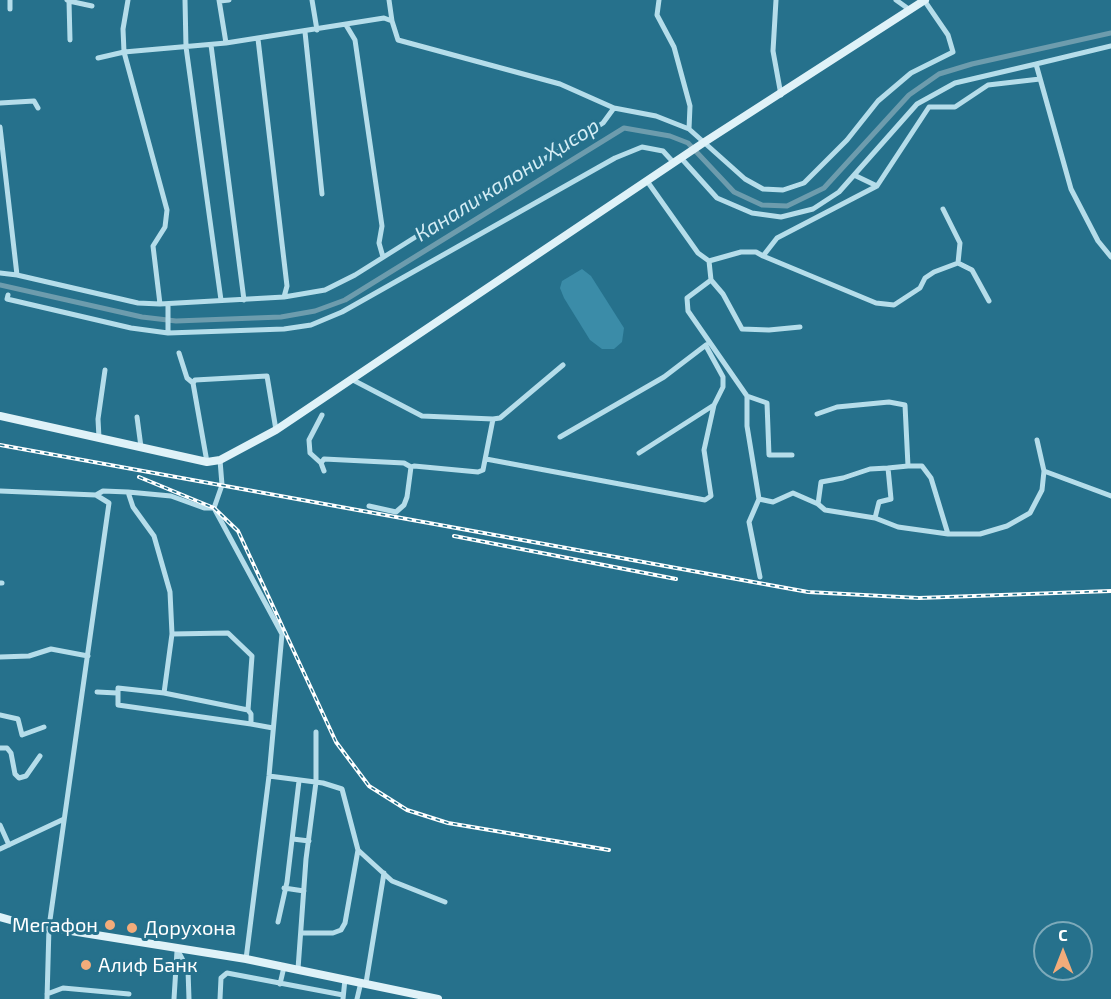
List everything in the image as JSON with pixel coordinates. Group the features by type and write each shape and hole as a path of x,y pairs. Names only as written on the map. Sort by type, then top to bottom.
{"main road":[{"path":"0,416 207,462 220,460 276,430 703,143 781,95 924,0"},
{"path":"0,917 246,959 438,999"}],"street":[{"path":"10,0 10,9"},
{"path":"128,0 123,29 124,52 167,210 165,227 153,246 160,304"},
{"path":"185,0 186,47 221,300"},
{"path":"226,43 220,1 229,0"},
{"path":"312,0 317,30"},
{"path":"389,0 398,40 560,84 614,108 656,116 689,129 745,179 763,189 783,190 804,183 847,141 878,101 911,73 953,52 948,35 924,0"},
{"path":"659,0 657,15 674,47 690,106 689,129"},
{"path":"776,0 773,51 781,95"},
{"path":"896,0 910,10"},
{"path":"70,40 68,1 92,6"},
{"path":"98,58 124,52 258,39 384,18 392,21"},
{"path":"346,25 355,40 382,226 379,243 382,257"},
{"path":"305,32 322,194"},
{"path":"258,39 287,286 284,297"},
{"path":"212,45 244,300"},
{"path":"5,297 131,328 168,331 284,329 311,325 342,312 615,158 642,147 663,151 678,161 717,198 752,213 781,217 813,209 839,192 917,104 955,83 1111,46"},
{"path":"1036,64 1071,189 1098,241 1111,257"},
{"path":"763,256 777,238 877,186 929,107 955,107 988,85 1040,79"},
{"path":"0,104 34,101 39,108"},
{"path":"0,273 138,303 168,306 221,300 284,297 325,290 503,182 569,145 603,123 614,108"},
{"path":"0,128 17,275"},
{"path":"854,175 877,186"},
{"path":"647,181 698,253 710,261 741,252 756,252 876,303 894,305 920,288 926,278 934,272 958,263 972,270 989,301"},
{"path":"943,209 960,243 958,263"},
{"path":"710,261 711,280 723,294 742,329 770,330 800,327"},
{"path":"711,280 687,298 688,311 708,344 747,396 767,403 769,455 792,454"},
{"path":"168,306 168,331"},
{"path":"486,459 705,500 711,496 704,450 714,405 723,387 723,377 708,344"},
{"path":"560,437 664,377 708,344"},
{"path":"179,353 187,378 193,383 207,462"},
{"path":"350,379 422,416 493,419 500,418 563,365"},
{"path":"99,438 98,419 105,370"},
{"path":"193,383 195,380 267,376 276,430"},
{"path":"747,396 747,426 759,499 749,522 760,577"},
{"path":"817,414 837,406 889,402 905,405 908,466"},
{"path":"639,453 714,405"},
{"path":"322,415 309,440 310,453 321,463 324,471"},
{"path":"137,417 141,447"},
{"path":"321,463 324,459 404,463 411,467 478,472 483,470 493,419"},
{"path":"759,499 773,502 793,493 818,504 825,510 875,518 898,527 948,534 980,534 1006,526 1030,513 1042,490 1044,471 1037,440"},
{"path":"220,460 222,485 214,508 282,634 246,959"},
{"path":"818,504 821,482 870,469 922,466 931,478 948,534"},
{"path":"369,506 396,512 404,505 411,467"},
{"path":"875,518 879,502 891,499 888,468"},
{"path":"1044,471 1111,496"},
{"path":"96,495 103,490 171,496 204,508 214,508"},
{"path":"0,491 96,495 109,503 49,927 47,997"},
{"path":"128,492 133,507 154,536 170,592 172,634 164,693"},
{"path":"172,634 228,633 252,656 248,710 251,714 250,724"},
{"path":"0,657 29,657 51,649 88,656"},
{"path":"248,710 164,693 118,688 117,693 118,705 273,728"},
{"path":"97,692 117,693"},
{"path":"0,715 18,719 22,735 44,728"},
{"path":"298,969 316,782 316,732"},
{"path":"0,748 7,748 11,753 15,774 20,778 26,776 40,756"},
{"path":"268,776 316,782 342,789 358,850 345,923 341,930 333,933 301,933"},
{"path":"278,922 293,839 299,781"},
{"path":"0,849 64,819"},
{"path":"0,825 9,844"},
{"path":"293,839 309,841"},
{"path":"358,850 392,881 445,902"},
{"path":"357,999 364,982 384,873"},
{"path":"284,888 304,891"},
{"path":"174,999 177,949"},
{"path":"177,949 188,970 189,999"},
{"path":"280,984 284,967"},
{"path":"220,999 221,978 227,973 343,997 345,978"},
{"path":"47,997 63,988 129,994"}],"shaded area":[{"path":"582,269 591,276 624,328 622,342 614,349 602,349 590,340 560,288 562,281"}],"waterway":[{"name":"Канали калони Ҳисор","path":"0,285 142,317 176,321 281,317 315,311 345,300 624,128 670,136 688,143 734,192 762,205 787,206 824,188 909,95 939,74 972,64 1111,33"}],"railway":[{"path":"0,445 808,592 919,598 1111,591"},
{"path":"139,477 214,508 238,531 336,742 369,786 407,810 448,823 609,850"},
{"path":"454,536 676,579"}],"place":[{"name":"Мегафон","path":"110,925"},
{"name":"Дорухона","path":"132,928"},
{"name":"Алиф Банк","path":"86,965"}]}
